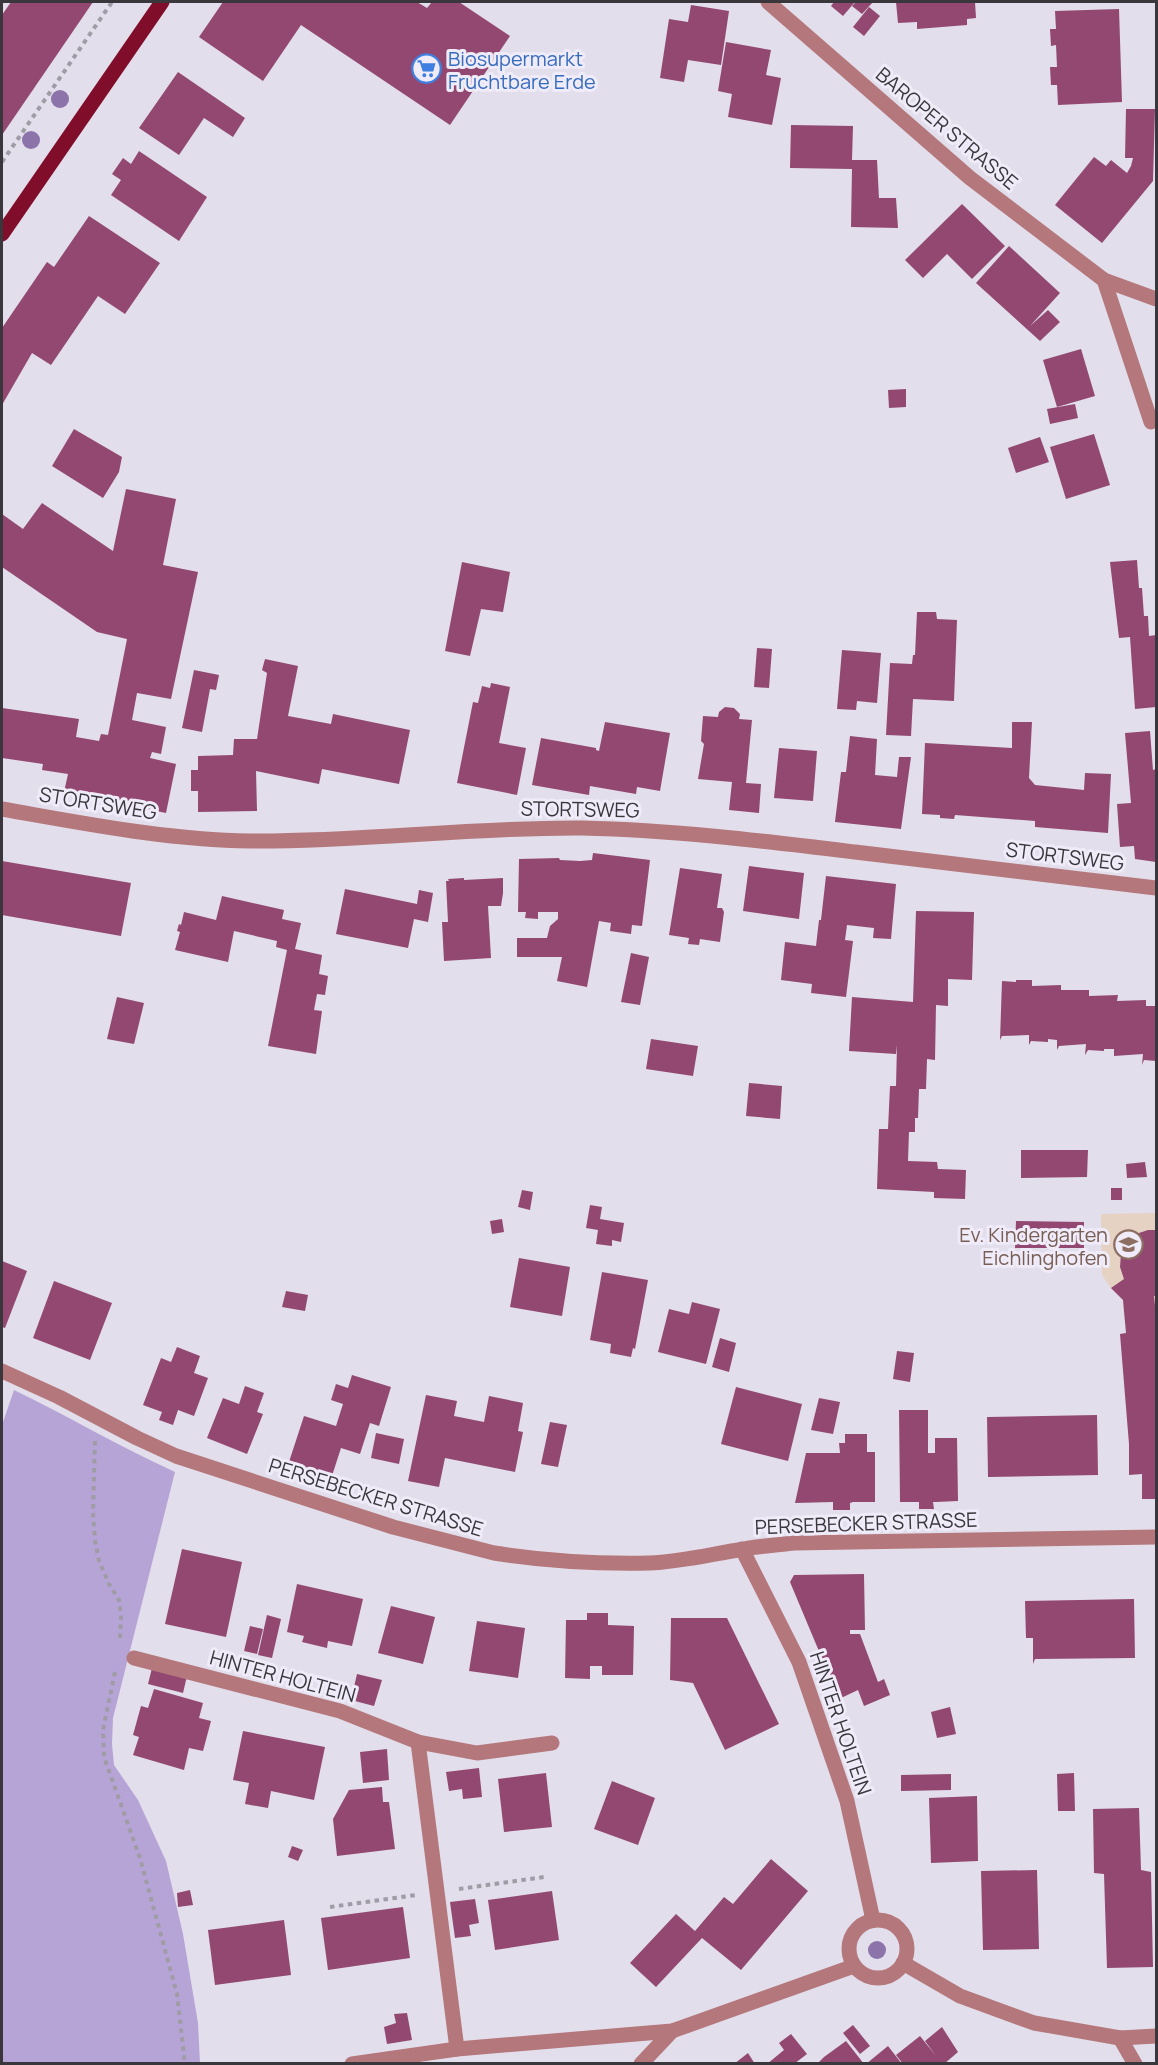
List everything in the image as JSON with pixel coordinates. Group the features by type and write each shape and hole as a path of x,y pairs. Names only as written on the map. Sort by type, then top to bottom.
{"main road":[{"path":"2,234 162,2"}],"street":[{"name":"BAROPER STRASSE","path":"768,2 970,178 1104,280 1156,299"},
{"path":"1104,280 1151,422"},
{"name":"STORTSWEG","path":"2,809 158,834 247,841 330,841 498,829 581,828 661,831 743,838 1156,888"},
{"name":"PERSEBECKER STRASSE","path":"2,1371 176,1456 393,1527 494,1553 559,1561 650,1563 697,1559 742,1549 794,1542 1156,1537"},
{"name":"HINTER HOLTEIN","path":"742,1549 799,1662 847,1802 873,1920"},
{"name":"HINTER HOLTEIN","path":"134,1658 340,1711 418,1742 477,1754 552,1743"},
{"path":"418,1742 457,2049"},
{"path":"873,1920 889,1922 901,1932 906,1948 903,1963 892,1973 879,1978 865,1975 854,1965 849,1952 851,1937 860,1926 873,1920"},
{"path":"903,1963 960,1996 1034,2024 1120,2038 1156,2036"},
{"path":"352,2064 457,2049 672,2031 854,1965"},
{"path":"641,2064 672,2031"},
{"path":"1120,2038 1135,2064"}],"path":[{"path":"2,162 112,2"},
{"path":"98,1418 93,1455 94,1539 99,1561 119,1600 121,1617 119,1645"},
{"path":"116,1665 103,1730 104,1757 140,1858 177,1994 185,2064"}],"shaded area":[{"name":"Ev. Kindergarten Eichlinghofen","path":"1156,1213 1156,1315 1124,1317 1123,1300 1113,1291 1102,1275 1101,1214"},
{"path":"14,1390 175,1472 113,1718 112,1744 114,1765 138,1800 166,1861 183,1934 198,2023 200,2063 2,2064 2,1425"}],"building":[{"path":"11,2 93,2 2,135 2,15"},
{"name":"Biosupermarkt Fruchtbare Erde","path":"223,2 417,2 427,8 432,2 459,2 510,36 450,125 301,25 263,81 199,37"},
{"path":"834,2 855,2 843,16 831,6"},
{"path":"856,2 873,2 862,14 852,6"},
{"path":"896,2 975,2 976,18 967,19 967,25 917,29 917,22 898,23"},
{"path":"691,5 729,11 721,65 688,60 684,82 660,78 669,19 688,22"},
{"path":"869,7 880,16 864,36 853,27"},
{"path":"1119,9 1122,102 1058,105 1057,85 1051,85 1050,67 1057,67 1056,45 1051,46 1050,29 1056,29 1055,11"},
{"path":"726,42 771,50 766,75 781,78 772,125 728,117 732,94 718,91"},
{"path":"178,72 245,118 233,137 204,118 179,155 139,128"},
{"path":"1126,109 1155,109 1153,181 1102,243 1055,205 1094,157 1106,166 1111,160 1127,173 1133,158 1125,158"},
{"path":"791,125 853,126 852,160 877,160 879,198 896,198 898,228 851,227 852,169 790,168"},
{"path":"139,151 207,197 179,241 111,195 121,180 112,174 123,158 131,164"},
{"path":"962,204 1005,246 972,279 947,254 923,278 905,260"},
{"path":"89,216 160,263 125,314 98,296 51,365 32,353 2,405 2,328 47,262 54,267"},
{"path":"1009,246 1060,293 1030,326 1048,310 1060,322 1040,341 976,283"},
{"path":"1081,349 1095,396 1057,407 1043,360"},
{"path":"906,389 906,407 889,408 888,390"},
{"path":"1075,404 1078,418 1050,424 1047,409"},
{"path":"74,429 122,457 119,472 103,498 52,466"},
{"path":"1094,434 1110,485 1066,499 1050,447"},
{"path":"1040,437 1049,462 1016,473 1008,448"},
{"path":"126,489 176,499 163,565 198,572 171,699 137,693 132,720 166,727 161,754 152,752 150,758 176,764 166,813 64,792 68,774 42,770 43,764 2,758 2,708 79,719 76,737 99,741 101,734 108,735 127,639 97,632 2,567 2,514 23,529 42,503 113,551"},
{"path":"1137,560 1139,588 1142,588 1144,616 1148,616 1149,636 1156,635 1156,707 1135,709 1130,637 1119,638 1110,562"},
{"path":"462,562 510,572 503,612 481,609 470,656 445,651"},
{"path":"917,612 936,612 937,619 957,620 954,701 913,699 911,736 886,735 890,663 912,664 913,655 915,655"},
{"path":"757,648 772,649 769,688 754,687"},
{"path":"842,650 881,653 877,703 857,701 856,710 837,709"},
{"path":"265,659 298,666 288,716 331,724 333,714 410,730 399,784 322,769 319,784 256,771 257,811 198,812 198,791 191,791 191,770 198,770 198,756 233,755 234,739 257,739 267,673 262,670"},
{"path":"194,670 219,675 216,690 210,689 202,732 182,728"},
{"path":"491,683 510,687 499,743 526,748 517,795 457,783 473,702 478,703 482,686 490,688"},
{"path":"725,707 734,708 740,714 739,719 752,720 746,783 761,784 759,813 729,810 732,782 698,779 704,744 701,741 703,716 718,717 719,712"},
{"path":"605,722 670,733 660,791 637,787 636,794 590,786 589,795 532,785 541,738 596,748 599,751"},
{"path":"1012,722 1032,722 1029,778 1035,785 1084,790 1085,773 1111,774 1108,833 1035,827 1035,821 955,815 954,819 922,814 925,743 1012,748"},
{"path":"1150,731 1153,770 1156,769 1156,862 1135,859 1134,846 1120,847 1117,804 1131,803 1125,733"},
{"path":"850,736 877,739 875,775 897,777 899,757 911,757 901,829 835,822 841,772 846,772"},
{"path":"779,748 817,751 813,801 774,798"},
{"path":"593,853 650,860 642,926 632,925 631,934 610,931 611,923 599,921 587,987 557,981 562,957 517,957 517,938 547,938 550,926 558,919 558,912 538,912 538,919 525,918 526,912 518,912 519,859 559,858 560,860 580,861 592,860"},
{"path":"2,861 131,883 121,936 2,915"},
{"path":"749,866 804,873 799,919 743,911"},
{"path":"680,868 722,874 717,908 722,908 724,912 720,942 700,939 699,945 688,944 689,938 669,935"},
{"path":"826,876 896,884 891,939 873,938 874,928 847,925 845,940 853,941 846,997 811,993 812,984 781,980 785,942 816,946"},
{"path":"464,878 464,880 503,878 501,906 488,906 491,958 444,961 442,922 448,922 446,881"},
{"path":"345,889 417,904 419,890 433,893 428,922 414,919 408,948 336,934"},
{"path":"222,896 284,910 282,919 301,923 295,949 322,955 319,974 328,976 325,995 317,994 314,1010 322,1011 316,1054 268,1046 287,950 276,947 277,941 234,931 228,962 175,950 180,932 177,931 184,912 216,920"},
{"path":"916,911 974,912 972,980 948,979 948,1006 936,1005 935,1060 927,1059 926,1089 919,1089 915,1132 909,1132 908,1161 937,1162 938,1169 966,1170 965,1199 934,1198 934,1192 877,1189 879,1129 888,1129 890,1086 896,1086 897,1045 896,1054 849,1051 852,997 913,1002"},
{"path":"631,953 649,957 640,1005 621,1002"},
{"path":"1016,980 1032,980 1032,986 1061,985 1061,990 1089,990 1089,996 1118,995 1117,1001 1146,1000 1146,1006 1156,1006 1156,1061 1144,1060 1142,1065 1143,1054 1114,1056 1114,1049 1088,1050 1085,1055 1086,1044 1059,1046 1057,1050 1057,1040 1031,1041 1029,1045 1029,1035 1002,1036 1000,1040 1002,981 1016,982"},
{"path":"117,997 144,1003 134,1044 107,1039"},
{"path":"651,1039 698,1046 693,1076 646,1069"},
{"path":"749,1083 782,1086 780,1119 746,1116"},
{"path":"1021,1150 1088,1150 1087,1177 1021,1178"},
{"path":"1145,1162 1147,1177 1127,1178 1126,1164"},
{"path":"1111,1188 1122,1188 1122,1200 1111,1200"},
{"path":"522,1190 533,1192 530,1210 518,1207"},
{"path":"590,1205 602,1207 600,1219 624,1223 621,1242 612,1240 612,1246 596,1244 598,1230 586,1228"},
{"path":"502,1219 504,1232 492,1234 490,1221"},
{"path":"1016,1221 1084,1222 1084,1248 1015,1248"},
{"path":"1156,1230 1156,1296 1154,1296 1156,1315 1156,1499 1142,1499 1142,1474 1129,1475 1129,1444 1120,1334 1126,1333 1123,1300 1111,1288 1124,1279 1120,1267 1121,1254 1126,1243 1136,1234"},
{"path":"519,1258 570,1267 562,1316 510,1307"},
{"path":"2,1261 27,1271 5,1328 2,1327"},
{"path":"602,1272 648,1280 635,1349 633,1348 631,1357 610,1353 611,1344 590,1340"},
{"path":"54,1281 112,1303 90,1360 33,1338"},
{"path":"286,1291 308,1295 305,1311 282,1307"},
{"path":"692,1302 720,1309 706,1364 658,1352 669,1309 689,1314"},
{"path":"720,1338 736,1343 729,1372 712,1367"},
{"path":"177,1347 200,1356 194,1373 208,1378 194,1416 178,1410 173,1425 159,1420 162,1412 143,1405 161,1358 171,1362"},
{"path":"897,1351 914,1353 910,1382 893,1379"},
{"path":"352,1375 391,1387 379,1426 370,1423 360,1454 341,1448 330,1482 287,1468 304,1416 336,1426 343,1404 331,1400 336,1384 348,1388"},
{"path":"245,1386 264,1393 257,1412 263,1414 247,1454 207,1438 223,1398 239,1404"},
{"path":"736,1387 802,1404 788,1461 721,1444"},
{"path":"426,1395 457,1401 454,1416 484,1422 489,1396 523,1403 518,1431 523,1432 515,1472 445,1458 439,1487 408,1481"},
{"path":"819,1398 840,1402 833,1434 811,1430"},
{"path":"899,1410 928,1410 928,1453 935,1453 935,1438 957,1438 958,1501 933,1502 934,1509 919,1509 919,1502 900,1502"},
{"path":"1097,1415 1098,1475 988,1477 987,1417"},
{"path":"550,1422 567,1425 558,1467 541,1464"},
{"path":"376,1433 404,1439 399,1464 371,1458"},
{"path":"845,1434 867,1434 867,1452 875,1452 875,1502 853,1502 850,1503 850,1510 833,1510 833,1502 795,1503 806,1453 840,1453 839,1443 845,1443"},
{"path":"182,1549 242,1562 226,1637 165,1624"},
{"path":"864,1574 865,1630 850,1630 850,1634 860,1634 878,1682 884,1679 890,1695 864,1706 858,1690 839,1699 790,1582 794,1575"},
{"path":"297,1584 363,1599 352,1646 328,1641 327,1648 302,1642 304,1636 287,1632"},
{"path":"1134,1599 1135,1658 1035,1659 1033,1664 1033,1638 1026,1638 1025,1601"},
{"path":"391,1606 435,1617 423,1664 378,1653"},
{"path":"587,1613 608,1613 608,1625 634,1626 633,1675 602,1675 602,1666 590,1666 590,1679 565,1678 566,1620 587,1620"},
{"path":"267,1615 281,1619 272,1658 258,1655"},
{"path":"671,1618 727,1618 779,1724 725,1750 693,1683 670,1680"},
{"path":"477,1621 525,1628 518,1678 469,1671"},
{"path":"250,1626 263,1629 257,1654 244,1651"},
{"path":"152,1668 187,1676 183,1693 148,1684"},
{"path":"357,1674 382,1680 374,1706 351,1700"},
{"path":"154,1689 203,1703 199,1718 211,1721 203,1751 189,1748 184,1770 133,1755 139,1737 133,1735 141,1706 148,1708"},
{"path":"950,1707 956,1734 937,1738 931,1712"},
{"path":"243,1731 325,1747 314,1800 271,1791 268,1808 245,1804 249,1783 233,1780"},
{"path":"387,1749 389,1780 363,1783 360,1752"},
{"path":"479,1768 482,1797 463,1799 462,1789 449,1791 446,1772"},
{"path":"546,1773 552,1827 504,1832 498,1779"},
{"path":"1074,1773 1075,1811 1058,1811 1057,1774"},
{"path":"951,1774 951,1790 901,1791 901,1775"},
{"path":"612,1781 655,1798 638,1845 594,1829"},
{"path":"382,1787 383,1802 389,1802 395,1849 337,1856 333,1819 349,1790"},
{"path":"977,1796 978,1861 931,1863 929,1798"},
{"path":"1139,1808 1141,1870 1151,1872 1153,1967 1107,1968 1104,1874 1094,1873 1093,1809"},
{"path":"292,1846 303,1850 298,1861 288,1857"},
{"path":"771,1859 808,1891 741,1970 702,1938 656,1987 630,1963 676,1914 695,1931 724,1897 733,1904"},
{"path":"1037,1870 1039,1949 983,1950 981,1871"},
{"path":"190,1890 193,1905 178,1907 177,1893"},
{"path":"552,1891 559,1940 495,1950 488,1900"},
{"path":"475,1899 479,1923 469,1925 471,1936 455,1938 450,1902"},
{"path":"403,1907 410,1958 328,1970 321,1918"},
{"path":"284,1920 291,1975 215,1985 208,1930"},
{"path":"407,2013 412,2040 387,2044 384,2027 396,2023 394,2014"},
{"path":"853,2025 870,2046 860,2054 843,2033"},
{"path":"942,2027 958,2052 944,2064 903,2064 896,2055 920,2036 936,2056 925,2041"},
{"path":"791,2034 807,2054 794,2064 767,2064 784,2050 779,2043"},
{"path":"846,2041 864,2064 817,2064 824,2057"},
{"path":"888,2046 902,2064 866,2064"},
{"path":"748,2053 755,2064 734,2064"}],"place":[{"name":"Biosupermarkt Fruchtbare Erde","path":"427,69"},
{"name":"Ev. Kindergarten Eichlinghofen","path":"1129,1245"}]}
